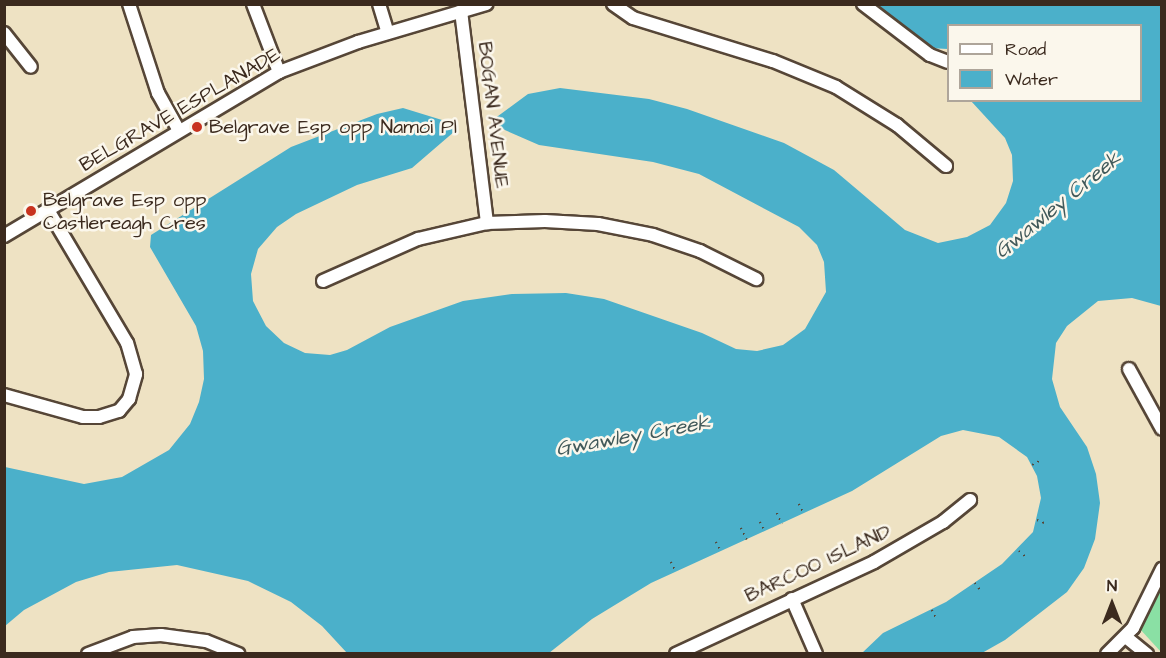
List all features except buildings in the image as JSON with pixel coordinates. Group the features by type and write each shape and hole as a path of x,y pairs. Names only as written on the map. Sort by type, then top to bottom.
{"street":[{"path":"129,4 158,93 178,129"},
{"path":"253,4 279,72"},
{"path":"379,4 388,33"},
{"name":"BELGRAVE ESPLANADE","path":"4,236 178,129 279,72 388,33 486,4"},
{"path":"613,4 633,18 773,61 836,87 897,125 946,166"},
{"path":"863,4 930,55 947,62"},
{"name":"BOGAN AVENUE","path":"461,11 487,223"},
{"path":"4,33 31,67"},
{"path":"4,395 83,417 99,417 119,411 129,399 136,374 128,343 48,210"},
{"path":"323,281 418,239 487,223 545,221 631,231 700,251 756,279"},
{"path":"1129,369 1161,429"},
{"name":"BARCOO ISLAND","path":"676,654 908,543 970,500"},
{"path":"1107,654 1127,638 1153,592 1161,569"},
{"path":"792,599 816,654"},
{"path":"88,654 133,637 161,635 206,640 239,654"},
{"path":"1127,638 1147,654"}],"path":[{"path":"1032,465 1041,460"},
{"path":"799,504 804,514"},
{"path":"777,513 782,524"},
{"path":"1037,520 1047,524"},
{"path":"760,522 765,531"},
{"path":"741,528 747,540"},
{"path":"716,542 721,551"},
{"path":"1019,550 1026,557"},
{"path":"671,562 676,572"},
{"path":"975,583 981,591"},
{"path":"932,610 936,618"}],"green space":[{"path":"1161,586 1161,652 1139,628"}],"water":[{"name":"Gwawley Creek","path":"877,5 1161,5 1161,306 1132,298 1098,301 1067,326 1056,343 1052,379 1060,407 1087,447 1096,474 1100,503 1095,539 1084,568 1067,592 1005,640 982,653 862,653 883,633 946,602 1002,564 1033,532 1041,498 1037,476 1027,457 999,437 963,430 941,436 852,491 651,583 592,619 549,653 347,653 322,626 291,602 248,581 177,565 109,572 76,582 24,610 5,626 5,467 84,484 122,477 169,450 190,424 199,402 204,379 203,351 196,326 150,247 151,235 291,147 377,114 403,108 455,124 455,131 412,168 357,185 296,214 277,227 258,249 251,274 253,301 266,326 284,343 305,353 330,355 347,350 390,327 463,301 512,294 566,293 604,299 702,333 736,349 757,351 783,345 805,329 826,292 824,262 817,245 799,227 699,174 653,162 539,145 491,124 494,119 528,94 560,88 649,99 687,109 784,143 834,170 905,230 938,243 967,237 990,225 1006,203 1013,181 1012,155 1005,138 972,102 1142,102 1142,24 947,24 947,49 928,48"}],"place":[{"name":"Belgrave Esp opp Namoi Pl","path":"197,127"},
{"name":"Belgrave Esp opp Castlereagh Cres","path":"31,211"}]}
